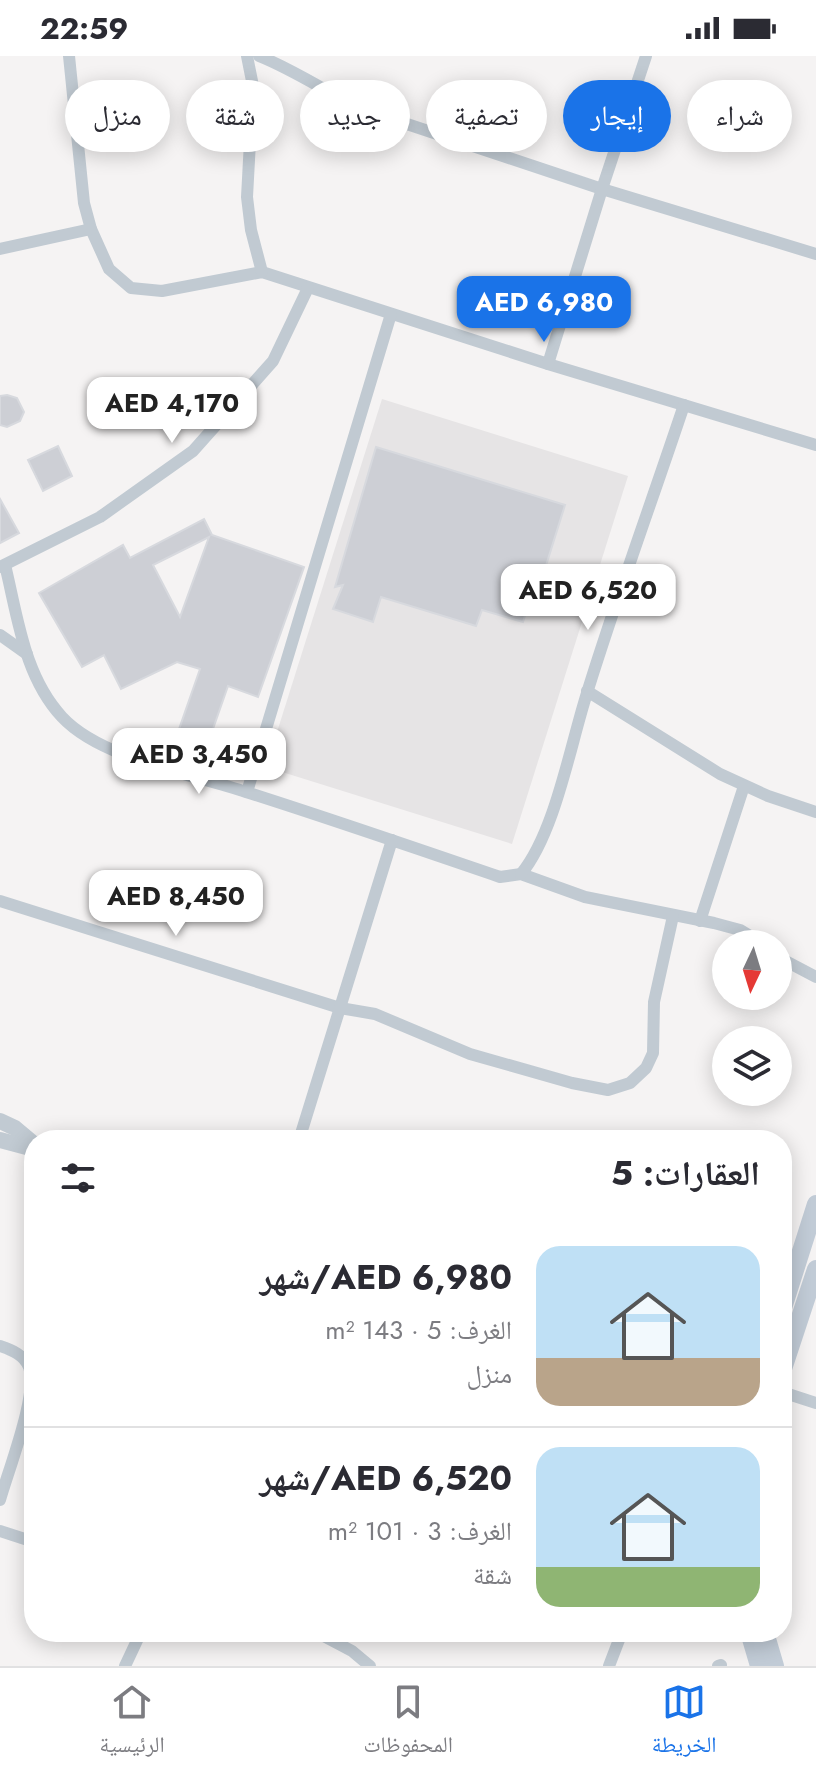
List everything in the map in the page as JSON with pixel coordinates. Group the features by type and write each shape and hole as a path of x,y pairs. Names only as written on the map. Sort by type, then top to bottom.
{"main road":[{"path":"792,1280 816,1204"},
{"path":"792,1346 812,1293 816,1269"},
{"path":"752,1642 759,1666"},
{"path":"768,1642 775,1666"}],"street":[{"path":"69,56 84,203 91,229 109,269 131,288 162,291 262,272 548,364 816,445"},
{"path":"247,56 253,86 247,197 251,230 262,272"},
{"path":"259,56 286,67 359,108 602,189 816,254"},
{"path":"548,364 646,56"},
{"path":"0,249 91,229"},
{"path":"308,288 273,361 193,451 100,517 3,566 35,678 48,699 65,719 90,739 115,752 247,792 500,877 521,874 585,897 740,930"},
{"path":"247,792 391,314"},
{"path":"521,874 535,857 545,831 587,691 684,405"},
{"path":"0,635 27,654"},
{"path":"587,691 697,762 744,786 816,812"},
{"path":"700,921 744,786"},
{"path":"302,1130 392,840"},
{"path":"0,901 340,1008 384,1017 470,1054 608,1090 630,1083 646,1068 653,1053 654,1002 673,916"},
{"path":"792,964 816,977"},
{"path":"0,1121 24,1137"},
{"path":"0,1140 24,1144"},
{"path":"0,1346 24,1358"},
{"path":"792,1395 816,1403"},
{"path":"0,1500 24,1418"},
{"path":"0,1531 24,1539"},
{"path":"125,1666 136,1642"},
{"path":"335,1642 370,1666"},
{"path":"609,1666 618,1642"}],"shaded area":[{"path":"382,399 628,476 512,844 266,767"}],"building":[{"path":"0,396 17,398 24,412 20,421 7,427 0,425"},
{"path":"58,446 72,476 43,491 28,460"},
{"path":"376,447 565,505 538,591 533,590 523,622 482,610 476,626 381,597 373,622 333,609 343,585 335,587"},
{"path":"0,499 19,533 0,543"},
{"path":"204,519 212,535 304,567 258,697 228,686 207,746 177,735 200,669 177,662 121,689 104,655 82,667 39,593 123,545 130,558","holes":["209,537 180,617 153,565"]}]}
